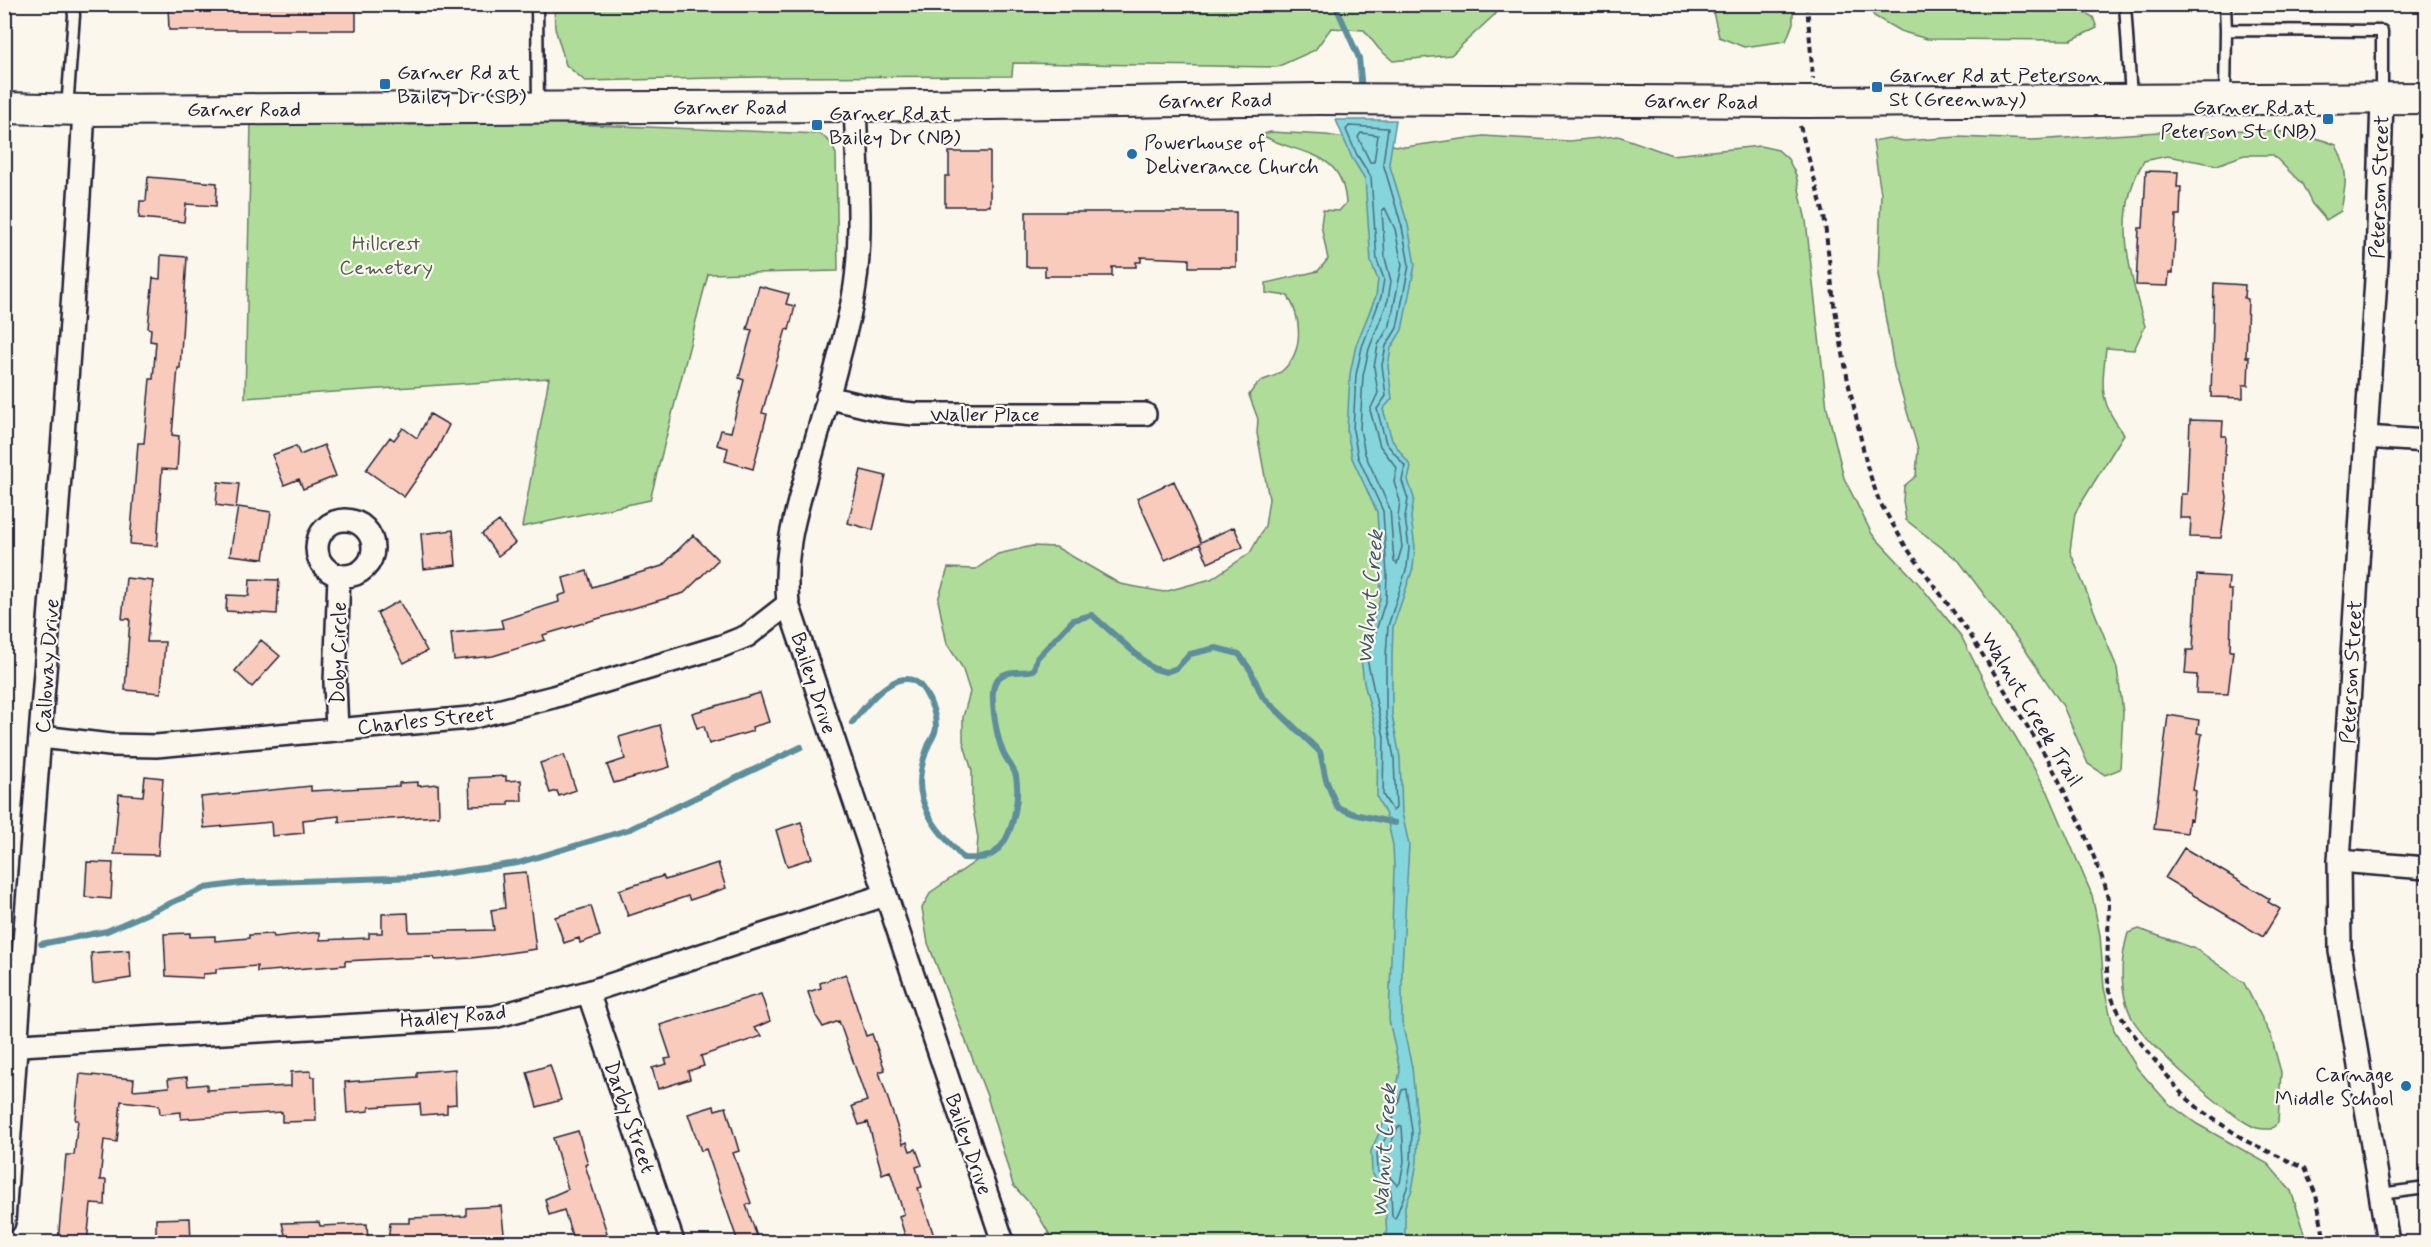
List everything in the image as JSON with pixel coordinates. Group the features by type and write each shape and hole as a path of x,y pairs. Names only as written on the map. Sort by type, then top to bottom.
{"main road":[{"name":"Garner Road","path":"4,108 76,110 855,106 1419,98 1806,102 2427,98"}],"street":[{"name":"Peterson Street","path":"2382,99 2377,263 2339,861 2340,951 2388,1242"},
{"name":"Bailey Drive","path":"855,106 857,263 854,295 842,347 790,535 785,571 788,604 1003,1242"},
{"name":"Calloway Drive","path":"4,1222 10,1046 42,737 69,363 76,110"},
{"name":"Waller Place","path":"827,397 885,411 914,414 1145,414"},
{"path":"2365,437 2427,441"},
{"name":"Doby Circle","path":"337,730 335,682 339,576"},
{"name":"Charles Street","path":"42,737 110,745 156,746 470,718 543,700 722,646 747,636 788,604"},
{"path":"2339,861 2427,867"},
{"name":"Hadley Road","path":"10,1046 494,1017 588,992 885,895"},
{"name":"Darby Street","path":"588,992 673,1242"}],"lane":[{"path":"72,4 76,110"},
{"path":"537,4 538,108"},
{"path":"2125,4 2132,100"},
{"path":"2225,4 2225,100"},
{"path":"2226,30 2382,31 2382,99"},
{"path":"2380,1194 2427,1188"}],"path":[{"path":"1807,4 1813,79"},
{"name":"Walnut Creek Trail","path":"1799,123 1824,216 1834,304 1848,381 1867,466 1879,501 1906,547 1969,633 2043,752 2080,822 2105,885 2109,904 2107,970 2109,991 2115,1005 2127,1026 2182,1094 2203,1112 2248,1142 2304,1168 2316,1196 2325,1242"}],"green space":[{"path":"554,4 1505,5 1451,55 1393,61 1379,49 1364,30 1331,28 1315,50 1277,67 1013,63 1012,76 757,77 585,81 566,65 555,28"},
{"path":"1717,5 1793,5 1793,23 1786,41 1744,47 1719,37 1713,12"},
{"path":"1868,5 2070,5 2093,17 2097,28 2071,40 1927,39 1900,31 1874,16"},
{"name":"Hillcrest Cemetery","path":"494,121 820,134 830,142 836,154 838,271 708,274 650,500 522,527 549,378 245,398 251,122"},
{"path":"2250,130 2316,138 2336,145 2345,170 2345,185 2341,211 2326,220 2312,204 2302,184 2273,155 2244,155 2217,165 2167,156 2144,161 2134,180 2128,201 2126,243 2145,326 2134,350 2106,348 2103,384 2106,403 2124,434 2075,513 2070,551 2117,668 2123,712 2120,769 2105,775 2088,764 2063,706 2024,648 1959,561 1906,520 1903,501 1904,486 1916,476 1918,449 1894,367 1878,274 1881,194 1873,141 1889,138 1904,141 1958,137 2033,140 2160,132"},
{"path":"1270,132 1326,135 1405,147 1483,136 1569,141 1618,136 1672,155 1760,146 1778,150 1788,159 1796,175 1806,221 1827,408 1844,478 1872,534 1918,583 1961,636 1991,695 2048,792 2092,895 2100,935 2104,988 2114,1030 2137,1068 2168,1103 2197,1124 2268,1164 2291,1191 2308,1242 1054,1242 1034,1208 1013,1185 987,1096 928,943 922,908 931,892 976,861 978,838 972,803 972,771 963,741 963,717 970,692 962,667 947,644 938,600 948,568 976,569 998,554 1032,546 1056,547 1120,584 1164,592 1211,579 1250,553 1265,526 1269,499 1257,433 1258,419 1249,395 1262,380 1277,375 1289,363 1297,345 1298,335 1296,315 1288,296 1266,293 1266,283 1318,271 1328,259 1321,225 1323,210 1339,211 1346,203 1343,185 1336,172 1327,163 1316,156 1262,135"},
{"path":"2139,929 2196,949 2244,983 2271,1036 2281,1072 2278,1123 2271,1129 2257,1128 2245,1122 2210,1096 2153,1044 2132,1018 2125,998 2122,965 2128,933"}],"water":[{"path":"1336,120 1396,120 1389,163 1408,225 1415,265 1402,330 1391,348 1388,366 1392,399 1383,409 1392,440 1411,467 1408,480 1414,498 1411,517 1415,548 1413,568 1393,627 1392,656 1392,715 1400,757 1402,813 1409,845 1402,966 1402,1022 1412,1067 1418,1131 1417,1162 1412,1190 1405,1206 1405,1242 1387,1242 1385,1193 1372,1173 1371,1151 1394,1100 1400,1071 1389,1020 1394,868 1393,845 1386,815 1377,797 1378,737 1364,683 1361,658 1380,599 1377,512 1352,458 1347,431 1350,374 1356,345 1376,296 1378,280 1371,262 1365,179 1352,158"}],"building":[{"path":"168,4 356,4 356,30 169,30"},
{"path":"949,152 990,152 990,206 945,206 945,176 949,176"},
{"path":"2146,171 2178,172 2177,187 2181,187 2180,215 2176,215 2173,273 2169,273 2168,286 2136,285 2139,228 2143,228"},
{"path":"148,177 217,183 216,206 186,204 184,222 139,218 140,201 146,201"},
{"path":"1026,212 1236,212 1236,267 1189,267 1189,259 1141,257 1141,262 1136,262 1136,267 1112,267 1112,276 1045,276 1045,267 1026,267"},
{"path":"161,255 187,257 180,368 178,368 172,435 179,436 177,470 162,469 157,546 130,544 138,443 144,443 150,379 153,379 156,342 150,341 151,329 148,328 153,278 160,279"},
{"path":"2214,283 2245,285 2244,298 2248,299 2246,357 2249,357 2248,385 2243,385 2243,398 2211,397"},
{"path":"759,286 789,294 786,304 795,306 789,330 786,329 762,413 767,414 753,469 725,461 728,448 717,445 721,430 731,432 744,380 739,378 752,330 747,329"},
{"path":"430,414 449,425 436,451 404,497 366,470 390,437 394,440 403,428 417,438"},
{"path":"2190,420 2223,421 2222,436 2226,436 2224,479 2227,497 2221,538 2190,537 2191,518 2180,518 2181,494 2187,494"},
{"path":"324,445 336,476 303,489 299,479 284,485 272,455 296,446 300,455"},
{"path":"861,470 886,476 873,530 848,523"},
{"path":"1174,481 1201,542 1234,527 1243,547 1208,563 1200,544 1165,560 1137,498"},
{"path":"218,482 239,484 236,508 216,505"},
{"path":"238,507 271,512 264,559 230,555"},
{"path":"499,521 515,543 498,556 482,534"},
{"path":"453,530 456,565 424,569 421,534"},
{"path":"693,535 718,560 684,593 543,635 545,640 493,656 454,660 451,633 503,628 501,620 559,602 558,596 567,593 563,578 587,571 592,587 662,566"},
{"path":"2197,575 2229,577 2228,590 2232,590 2230,651 2233,651 2228,694 2196,693 2197,675 2185,674 2187,650 2193,650"},
{"path":"126,578 153,581 147,642 165,642 161,693 125,690 130,619 122,619"},
{"path":"250,579 279,580 277,614 226,611 227,595 249,596"},
{"path":"399,601 427,651 404,663 377,613"},
{"path":"261,640 280,656 252,687 235,671"},
{"path":"760,693 769,722 752,727 753,731 709,744 704,726 697,728 692,713"},
{"path":"2168,715 2199,720 2197,733 2202,734 2193,790 2196,791 2192,820 2189,819 2187,833 2154,829"},
{"path":"660,725 670,767 614,783 607,765 625,759 619,737"},
{"path":"564,755 576,790 559,796 557,791 550,793 540,763"},
{"path":"145,776 163,778 158,855 114,854 119,794 143,796"},
{"path":"506,776 506,781 521,780 522,801 509,801 509,805 470,806 469,778"},
{"path":"418,782 418,786 438,784 439,816 339,822 339,816 303,820 304,833 272,836 271,822 204,828 201,797 311,786 311,791 399,786 399,783"},
{"path":"801,822 812,858 787,866 776,830"},
{"path":"2184,848 2270,899 2268,902 2280,909 2263,937 2165,878"},
{"path":"87,862 113,863 111,899 85,897"},
{"path":"718,863 726,888 690,900 688,896 628,916 619,890 663,876 665,880"},
{"path":"526,872 536,949 472,958 435,960 434,957 345,961 345,965 257,972 257,966 216,969 216,973 203,974 203,978 166,976 164,934 190,933 190,937 215,936 215,941 249,938 249,935 273,934 274,937 320,932 320,940 369,938 369,933 382,933 382,914 408,913 409,932 494,930 491,910 505,908 502,874"},
{"path":"591,906 600,936 580,943 579,938 564,943 555,917"},
{"path":"129,950 131,978 93,984 91,953"},
{"path":"846,974 866,1036 872,1034 885,1070 879,1072 903,1144 907,1142 910,1151 916,1149 922,1165 916,1167 922,1187 918,1188 936,1242 907,1242 899,1216 904,1214 890,1171 882,1174 868,1122 859,1125 852,1106 867,1101 839,1021 823,1027 816,1016 808,992 821,988 820,983"},
{"path":"761,994 770,1021 754,1028 762,1036 701,1056 704,1066 688,1071 690,1079 658,1089 652,1068 667,1064 665,1059 671,1058 660,1025"},
{"path":"550,1065 561,1100 537,1107 527,1072"},
{"path":"455,1069 456,1104 447,1105 447,1113 421,1115 420,1104 369,1107 369,1111 347,1113 345,1082 417,1077 417,1072"},
{"path":"311,1071 311,1077 315,1077 316,1121 282,1122 282,1112 181,1119 181,1112 160,1114 159,1105 121,1101 117,1142 104,1140 100,1180 106,1180 105,1205 91,1204 87,1242 58,1242 66,1155 74,1155 80,1074 134,1079 133,1090 169,1087 168,1079 187,1077 188,1086 207,1084 207,1090 291,1086 291,1072"},
{"path":"714,1106 715,1110 726,1107 739,1151 733,1153 751,1203 746,1205 759,1242 738,1242 706,1149 701,1151 688,1114"},
{"path":"578,1131 588,1164 585,1165 609,1239 598,1242 574,1242 564,1210 549,1215 545,1199 568,1189 553,1138"},
{"path":"501,1206 505,1242 388,1242 390,1223 409,1223 409,1218 466,1216 466,1208"},
{"path":"190,1218 191,1242 156,1242 156,1219"},
{"path":"319,1222 320,1226 367,1224 368,1242 287,1242 282,1223"}],"waterway":[{"name":"Walnut Creek","path":"1335,4 1359,58 1362,91"},
{"path":"852,723 866,705 886,687 896,681 907,679 916,682 929,700 936,723 921,771 920,784 925,807 939,830 963,858 987,857 1001,847 1006,838 1014,818 1017,796 1016,776 1003,752 996,727 993,705 996,681 1004,674 1034,670 1037,658 1073,620 1092,615 1152,668 1166,672 1177,668 1190,654 1216,648 1239,654 1251,671 1262,696 1320,752 1326,780 1337,807 1354,814 1395,823"},
{"path":"41,944 107,931 205,888 242,883 421,877 518,863 630,829 801,747"},
{"path":"4,950 11,950"}],"place":[{"name":"Garner Rd at Bailey Dr (SB)","path":"385,84"},
{"name":"Garner Rd at Peterson St (Greenway)","path":"1877,87"},
{"name":"Garner Rd at Peterson St (NB)","path":"2328,119"},
{"name":"Garner Rd at Bailey Dr (NB)","path":"817,125"},
{"name":"Powerhouse of Deliverance Church","path":"1132,154"},
{"name":"Carnage Middle School","path":"2406,1086"}]}
